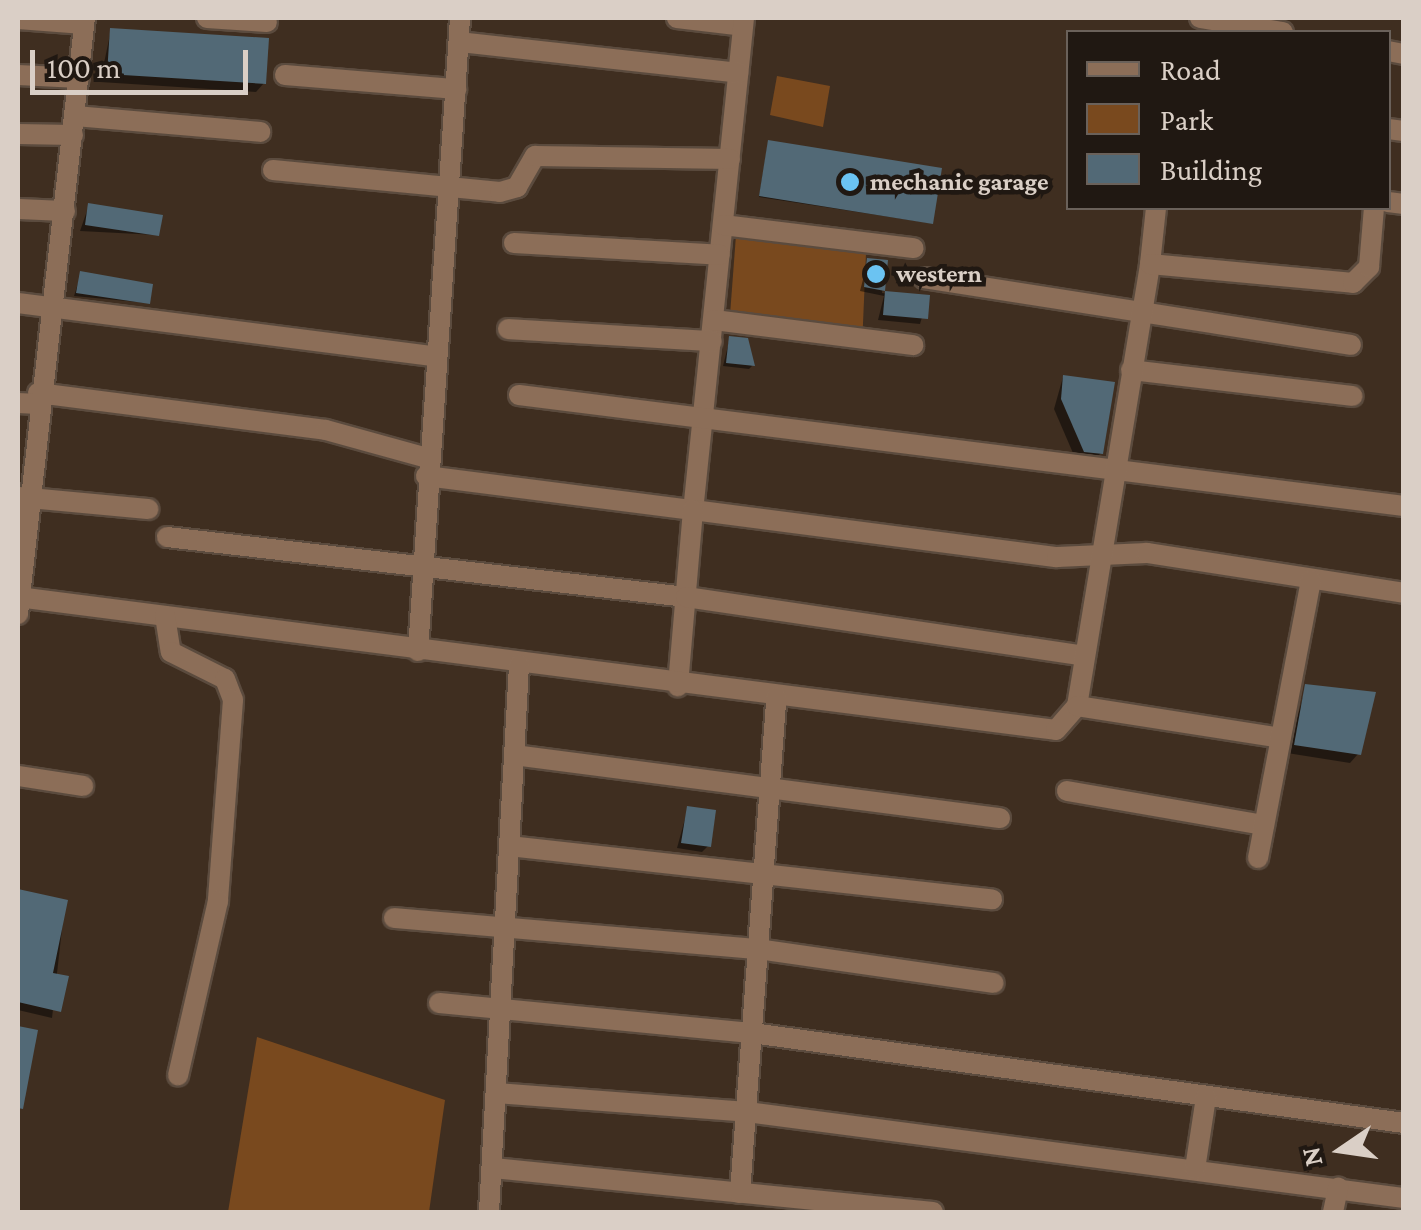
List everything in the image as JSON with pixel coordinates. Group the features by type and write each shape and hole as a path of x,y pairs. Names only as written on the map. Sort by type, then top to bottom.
{"street":[{"path":"207,18 267,22"},
{"path":"418,651 431,356 450,186 460,18"},
{"path":"677,18 743,22 678,686"},
{"path":"1200,18 1271,30"},
{"path":"18,19 84,20 51,305 31,400 18,602 164,616 776,698 1047,730 1063,727 1076,706 1085,656 1156,210"},
{"path":"459,42 738,73"},
{"path":"18,75 78,78"},
{"path":"285,75 456,89"},
{"path":"18,134 74,126 260,132"},
{"path":"273,170 514,190 536,156 730,158"},
{"path":"18,208 64,211"},
{"path":"1150,264 1165,259 1353,283 1369,267 1374,210"},
{"path":"723,226 914,248"},
{"path":"514,243 720,255"},
{"path":"924,278 1138,316 1351,345"},
{"path":"18,302 431,356"},
{"path":"508,329 713,330 913,344"},
{"path":"1131,370 1352,396"},
{"path":"519,394 705,412 1404,506"},
{"path":"31,400 326,430 427,467 884,539 1101,555 1146,553 1404,593"},
{"path":"23,497 148,508"},
{"path":"168,538 686,597 1085,656"},
{"path":"1258,858 1311,580"},
{"path":"164,616 171,652 225,679 233,700 218,901 178,1074"},
{"path":"489,1212 520,665"},
{"path":"740,1193 776,698"},
{"path":"1076,706 1281,738"},
{"path":"514,755 1000,818"},
{"path":"18,776 83,786"},
{"path":"1067,791 1264,825"},
{"path":"508,846 764,868 992,899"},
{"path":"394,918 504,931 758,949 994,982"},
{"path":"440,1004 752,1033 1404,1123"},
{"path":"496,1093 746,1112 1404,1198"},
{"path":"1195,1169 1206,1097"},
{"path":"493,1168 934,1212"},
{"path":"1333,1212 1338,1188"}],"green space":[{"path":"777,76 830,86 823,127 770,115"},
{"path":"736,235 866,253 862,347 730,315"},
{"path":"257,1037 445,1100 429,1212 228,1212"}],"building":[{"path":"110,28 269,38 266,84 107,74"},
{"name":"mechanic garage","path":"768,140 942,168 933,224 759,196"},
{"path":"88,203 163,215 159,236 85,225"},
{"name":"western","path":"867,258 888,260 885,291 864,287"},
{"path":"80,271 153,284 150,304 76,293"},
{"path":"885,291 930,295 928,319 883,315"},
{"path":"729,336 748,338 755,366 726,363"},
{"path":"1063,375 1115,382 1103,454 1084,452 1061,399"},
{"path":"1305,684 1376,692 1361,755 1294,745"},
{"path":"687,806 716,810 711,847 681,843"},
{"path":"18,889 68,900 53,973 69,976 61,1012 18,1002"},
{"path":"18,1026 38,1030 23,1109 18,1108"}],"place":[{"name":"mechanic garage","path":"850,182"},
{"name":"western","path":"876,274"}]}
